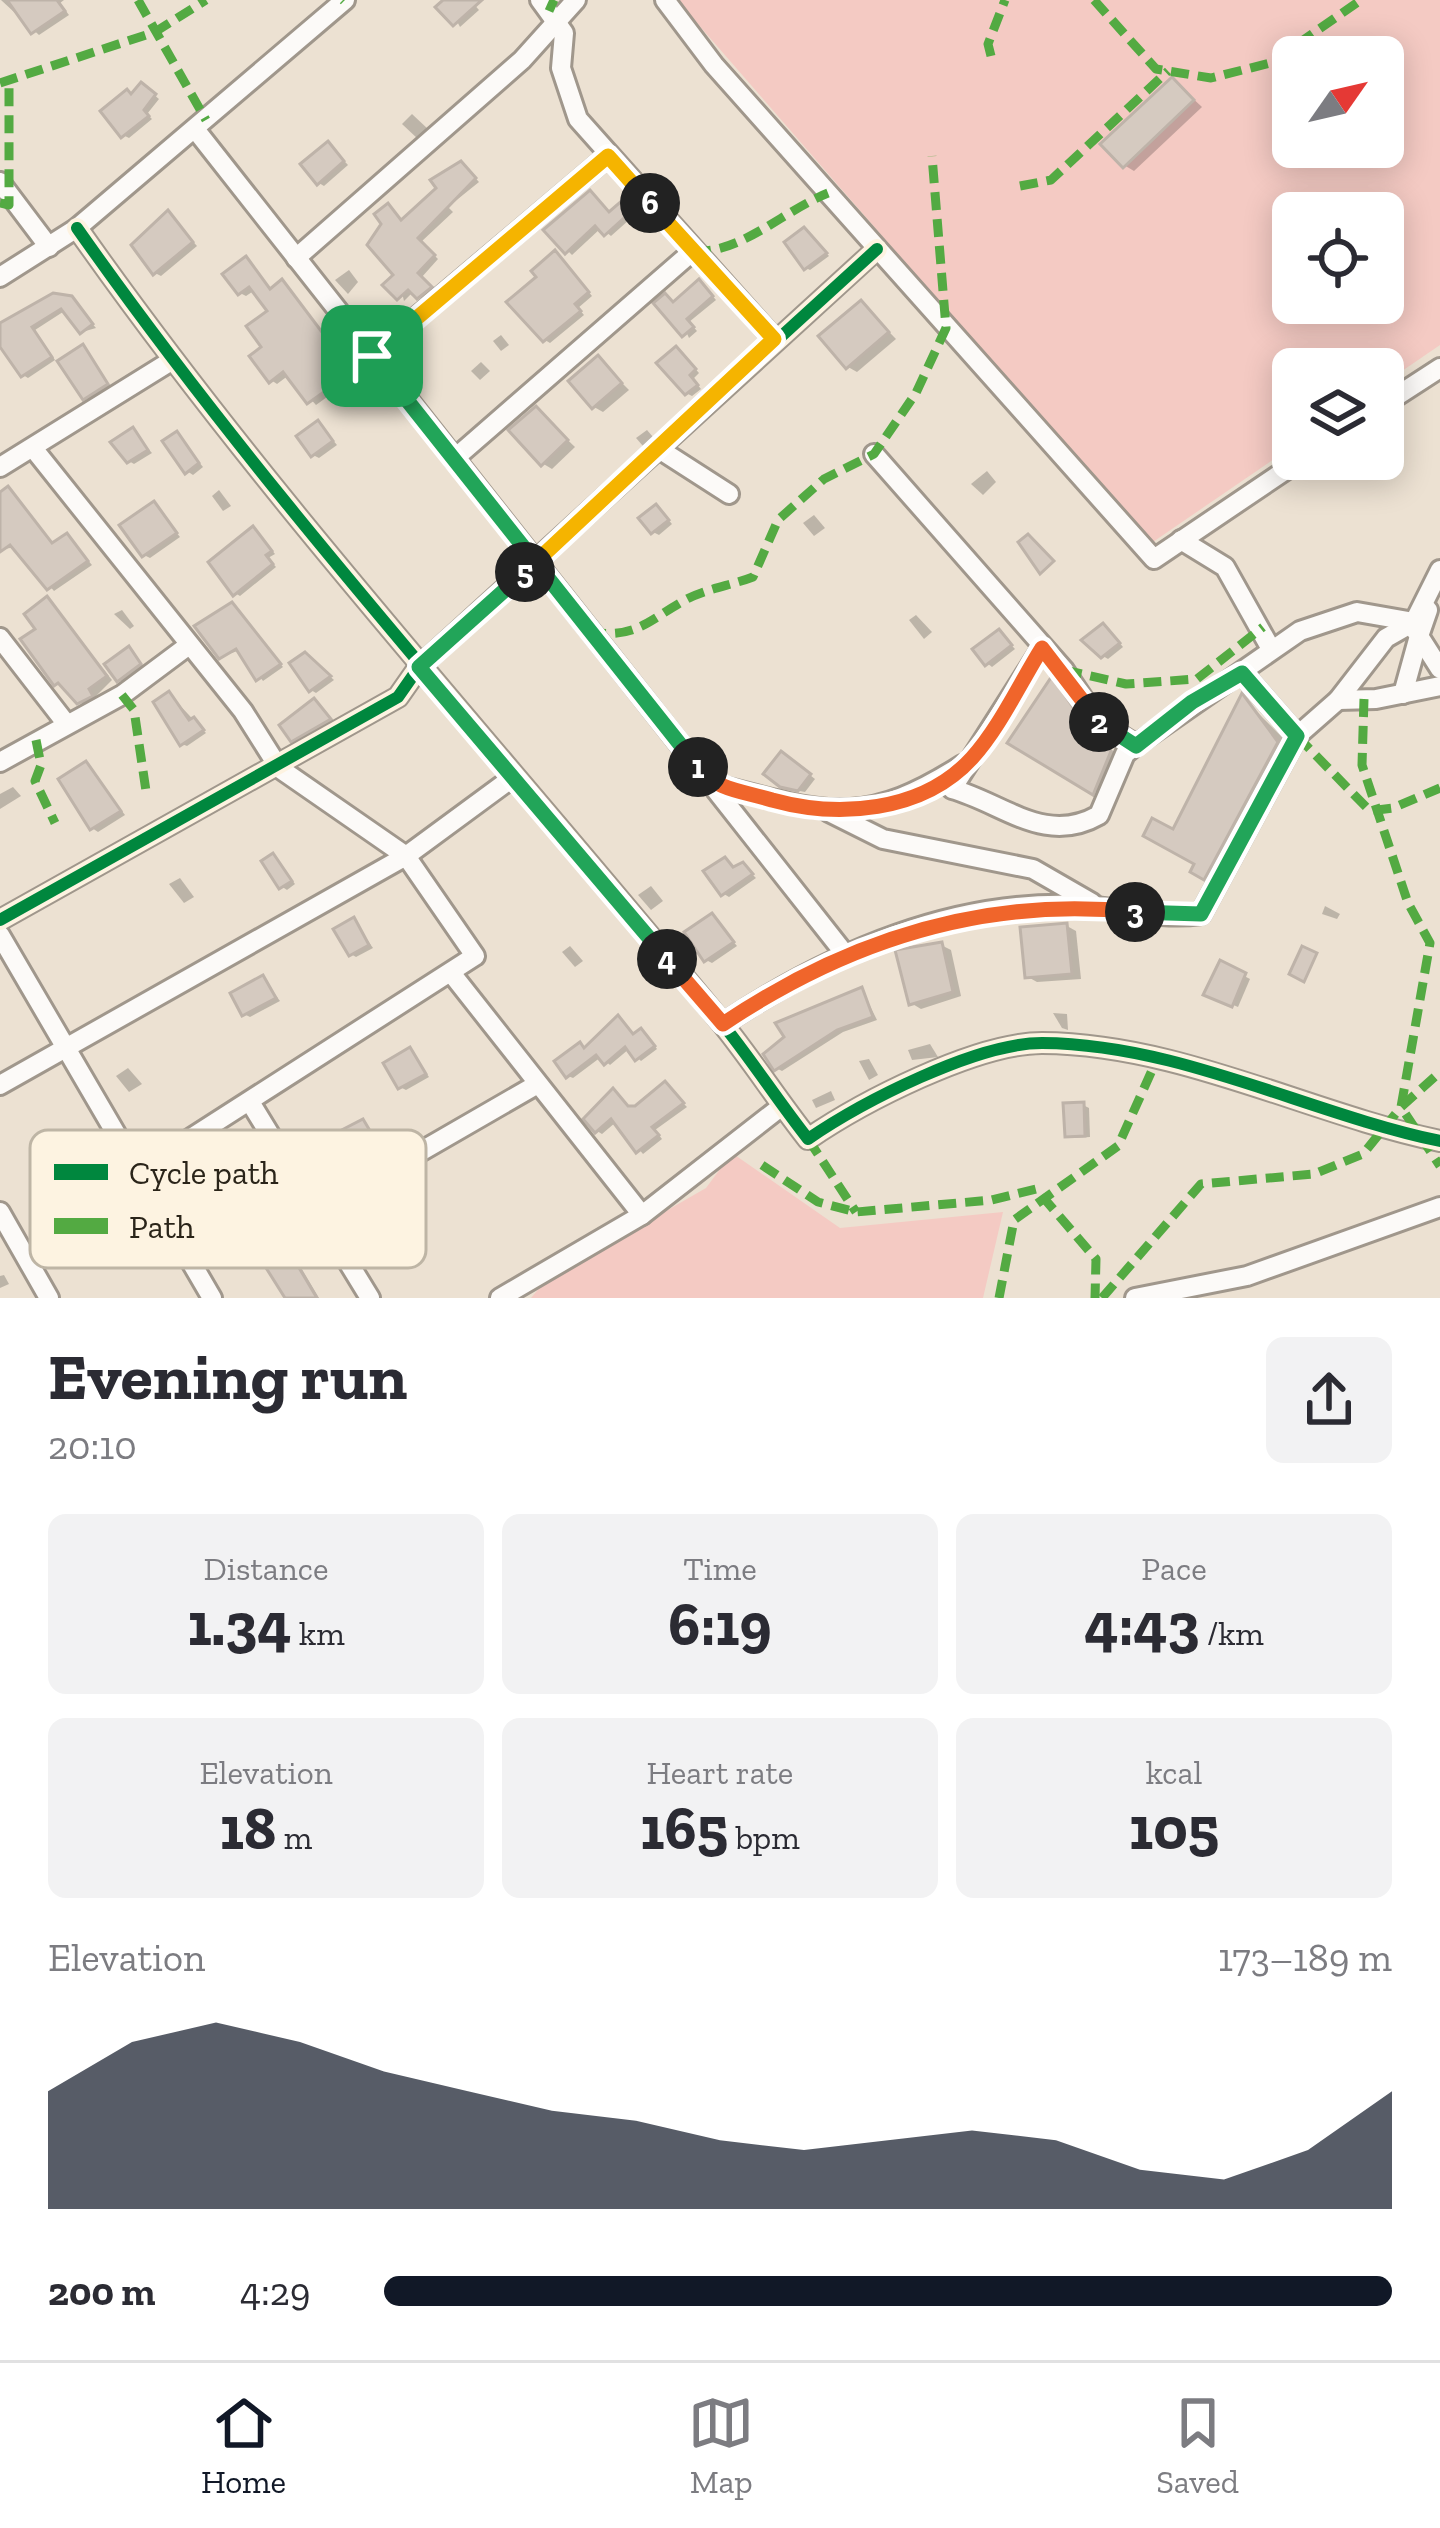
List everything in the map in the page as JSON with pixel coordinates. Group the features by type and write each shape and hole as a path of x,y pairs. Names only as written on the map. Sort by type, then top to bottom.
{"street":[{"path":"0,277 77,228 345,0"},
{"path":"540,0 564,33 561,68 578,119 774,339"},
{"path":"296,258 522,60 576,0"},
{"path":"664,0 714,65 1154,560 1272,479"},
{"path":"195,129 845,954"},
{"path":"372,356 608,156"},
{"path":"0,182 49,247"},
{"path":"77,228 171,362 419,667 723,1024 808,1139 860,1104 958,1063 1037,1042 1158,1057 1387,1130 1440,1141"},
{"path":"0,920 279,768 398,697 419,667 877,249"},
{"path":"454,459 693,251"},
{"path":"0,467 171,362"},
{"path":"1404,391 1440,368"},
{"path":"33,448 243,711 279,768 406,856 475,956 205,1130"},
{"path":"658,449 729,494"},
{"path":"874,454 1042,648 1098,721 1136,746"},
{"path":"1181,540 1225,567 1271,649"},
{"path":"1403,694 1415,627 1440,570"},
{"path":"1042,648 952,789 1034,824 1070,828 1099,815 1125,754 1192,702 1300,631 1357,612 1415,627 1440,670"},
{"path":"723,1024 845,954 908,930 977,914 1070,905 1201,914 1297,736 1338,700 1386,638 1415,627"},
{"path":"0,638 65,722"},
{"path":"0,762 65,722 122,695 189,645"},
{"path":"1242,673 1297,736"},
{"path":"1338,700 1440,686"},
{"path":"829,812 881,807 920,792 970,760"},
{"path":"0,1085 406,856 512,778"},
{"path":"712,784 829,812 883,839 1033,869 1102,908"},
{"path":"0,935 114,1130"},
{"path":"452,974 642,1215"},
{"path":"426,1148 536,1085"},
{"path":"250,1102 267,1130"},
{"path":"500,1298 642,1215 782,1106"},
{"path":"1135,1298 1246,1276 1440,1207"},
{"path":"0,1212 30,1265"},
{"path":"32,1268 49,1298"},
{"path":"194,1268 212,1298"},
{"path":"351,1268 370,1298"}],"shaded area":[{"path":"677,0 1440,0 1440,345 1404,370 1404,348 1272,348 1272,460 1150,544"},
{"path":"732,1153 840,1228 1003,1212 983,1298 531,1298 546,1280 706,1188"}],"building":[{"path":"7,0 57,0 65,11 31,34"},
{"path":"443,0 482,0 453,26 435,7"},
{"path":"1172,77 1194,100 1123,168 1100,144"},
{"path":"141,82 156,94 144,110 149,116 121,138 100,111 127,89 131,94"},
{"path":"328,141 344,161 317,185 300,164"},
{"path":"461,161 476,178 418,238 435,255 418,273 432,287 417,299 408,290 397,300 382,285 393,275 367,245 381,224 374,214 388,203 401,220 436,188 430,180"},
{"path":"590,190 609,212 625,198 635,208 604,236 595,226 565,254 543,230"},
{"path":"168,210 193,242 153,275 131,245"},
{"path":"804,227 827,253 804,270 784,242"},
{"path":"555,250 589,292 575,304 581,311 543,342 506,302 536,277 531,271"},
{"path":"246,256 270,289 282,279 352,372 307,404 283,372 269,383 249,356 261,347 246,326 267,311 249,287 238,295 222,274"},
{"path":"699,279 713,296 687,319 694,327 682,337 653,303 665,293 673,302"},
{"path":"53,293 72,296 93,324 80,334 61,309 32,327 52,357 21,377 0,347 0,323"},
{"path":"861,300 889,332 846,369 818,336"},
{"path":"83,344 108,384 83,400 57,361"},
{"path":"676,346 696,369 690,375 698,385 685,395 656,363"},
{"path":"598,355 622,383 592,409 568,381"},
{"path":"536,406 568,440 541,466 508,430"},
{"path":"318,420 333,441 311,457 296,436"},
{"path":"133,427 148,450 127,463 110,442"},
{"path":"177,431 199,463 185,474 162,441"},
{"path":"8,486 52,543 67,533 88,561 47,590 10,545 0,552 0,492"},
{"path":"154,501 177,533 142,557 119,525"},
{"path":"656,504 669,520 651,534 638,518"},
{"path":"253,526 272,551 266,555 273,564 233,596 208,562"},
{"path":"1028,534 1054,561 1040,574 1018,542"},
{"path":"47,596 107,676 89,689 93,696 77,704 58,683 54,686 20,639 35,629 24,614"},
{"path":"232,602 281,664 256,681 236,649 219,659 194,626"},
{"path":"1103,623 1120,643 1101,658 1081,640"},
{"path":"999,629 1012,645 985,666 972,649"},
{"path":"129,646 141,664 117,682 104,664"},
{"path":"305,652 331,676 309,692 289,663"},
{"path":"1052,676 1087,728 1111,751 1093,795 1007,743"},
{"path":"169,691 189,720 194,717 204,730 180,746 153,702"},
{"path":"1242,693 1278,742 1204,880 1190,872 1194,864 1143,836 1152,818 1173,829"},
{"path":"314,698 331,719 291,742 279,725"},
{"path":"781,751 811,774 798,791 780,787 763,774"},
{"path":"86,761 121,811 90,830 58,779"},
{"path":"273,853 292,881 279,889 261,861"},
{"path":"725,857 733,867 743,862 753,874 721,896 703,871"},
{"path":"712,913 734,942 704,962 684,932"},
{"path":"354,917 369,945 349,956 333,929"},
{"path":"1067,923 1072,974 1025,978 1020,927"},
{"path":"942,942 953,992 909,1005 895,950"},
{"path":"1302,946 1317,953 1304,982 1289,974"},
{"path":"1220,960 1246,973 1232,1007 1203,995"},
{"path":"263,975 276,998 242,1016 230,993"},
{"path":"862,987 873,1017 837,1030 774,1071 763,1054 784,1037 775,1023"},
{"path":"618,1015 633,1034 641,1028 655,1046 635,1061 625,1047 604,1065 596,1055 566,1078 554,1061 580,1042 584,1048"},
{"path":"410,1047 426,1074 398,1089 383,1063"},
{"path":"665,1081 684,1103 652,1127 659,1135 636,1153 611,1119 595,1133 583,1119 613,1088 628,1106 635,1106"},
{"path":"1084,1102 1085,1136 1065,1137 1063,1103"},
{"path":"363,1119 370,1130 342,1130"},
{"path":"266,1268 299,1268 317,1298 285,1298"}],"marked path":[{"path":"138,0 206,120"},
{"path":"0,83 155,32 206,0"},
{"path":"549,11 554,0"},
{"path":"991,56 988,44 1005,0"},
{"path":"1094,0 1156,69 1211,78 1270,63 1361,0"},
{"path":"1020,186 1051,180 1168,71"},
{"path":"0,203 9,205 9,80"},
{"path":"588,632 630,630 694,596 753,577 778,520 824,479 874,454 916,393 946,328 932,156"},
{"path":"693,251 744,239 828,193"},
{"path":"1064,670 1126,684 1197,679 1263,627"},
{"path":"122,695 134,710 146,791"},
{"path":"1364,699 1362,765 1408,903 1430,943 1401,1107 1440,1166"},
{"path":"1297,736 1370,811 1393,808 1440,788"},
{"path":"36,740 41,765 35,781 55,823"},
{"path":"999,1298 1014,1220 1118,1146 1158,1057"},
{"path":"1102,1298 1201,1184 1314,1174 1363,1154 1401,1107 1440,1072"},
{"path":"808,1139 856,1212"},
{"path":"762,1165 818,1202 856,1212 992,1200 1036,1189 1096,1259 1095,1298"}],"cycle path":[{"path":"77,228 310,532 721,1022 808,1139 920,1077 985,1053 1042,1043 1093,1046 1194,1067 1440,1141"},
{"path":"0,920 398,697 419,667 877,249"}],"route":[{"path":"372,356 534,565 712,784 804,810 829,812 881,807 920,792 970,760 1042,648 1064,670 1098,721 1136,746 1192,702 1242,673 1297,736 1211,902 1201,914 1184,916 1070,905 977,914 908,930 845,954 723,1024 419,667 534,565 774,339 608,156 372,356"}]}
